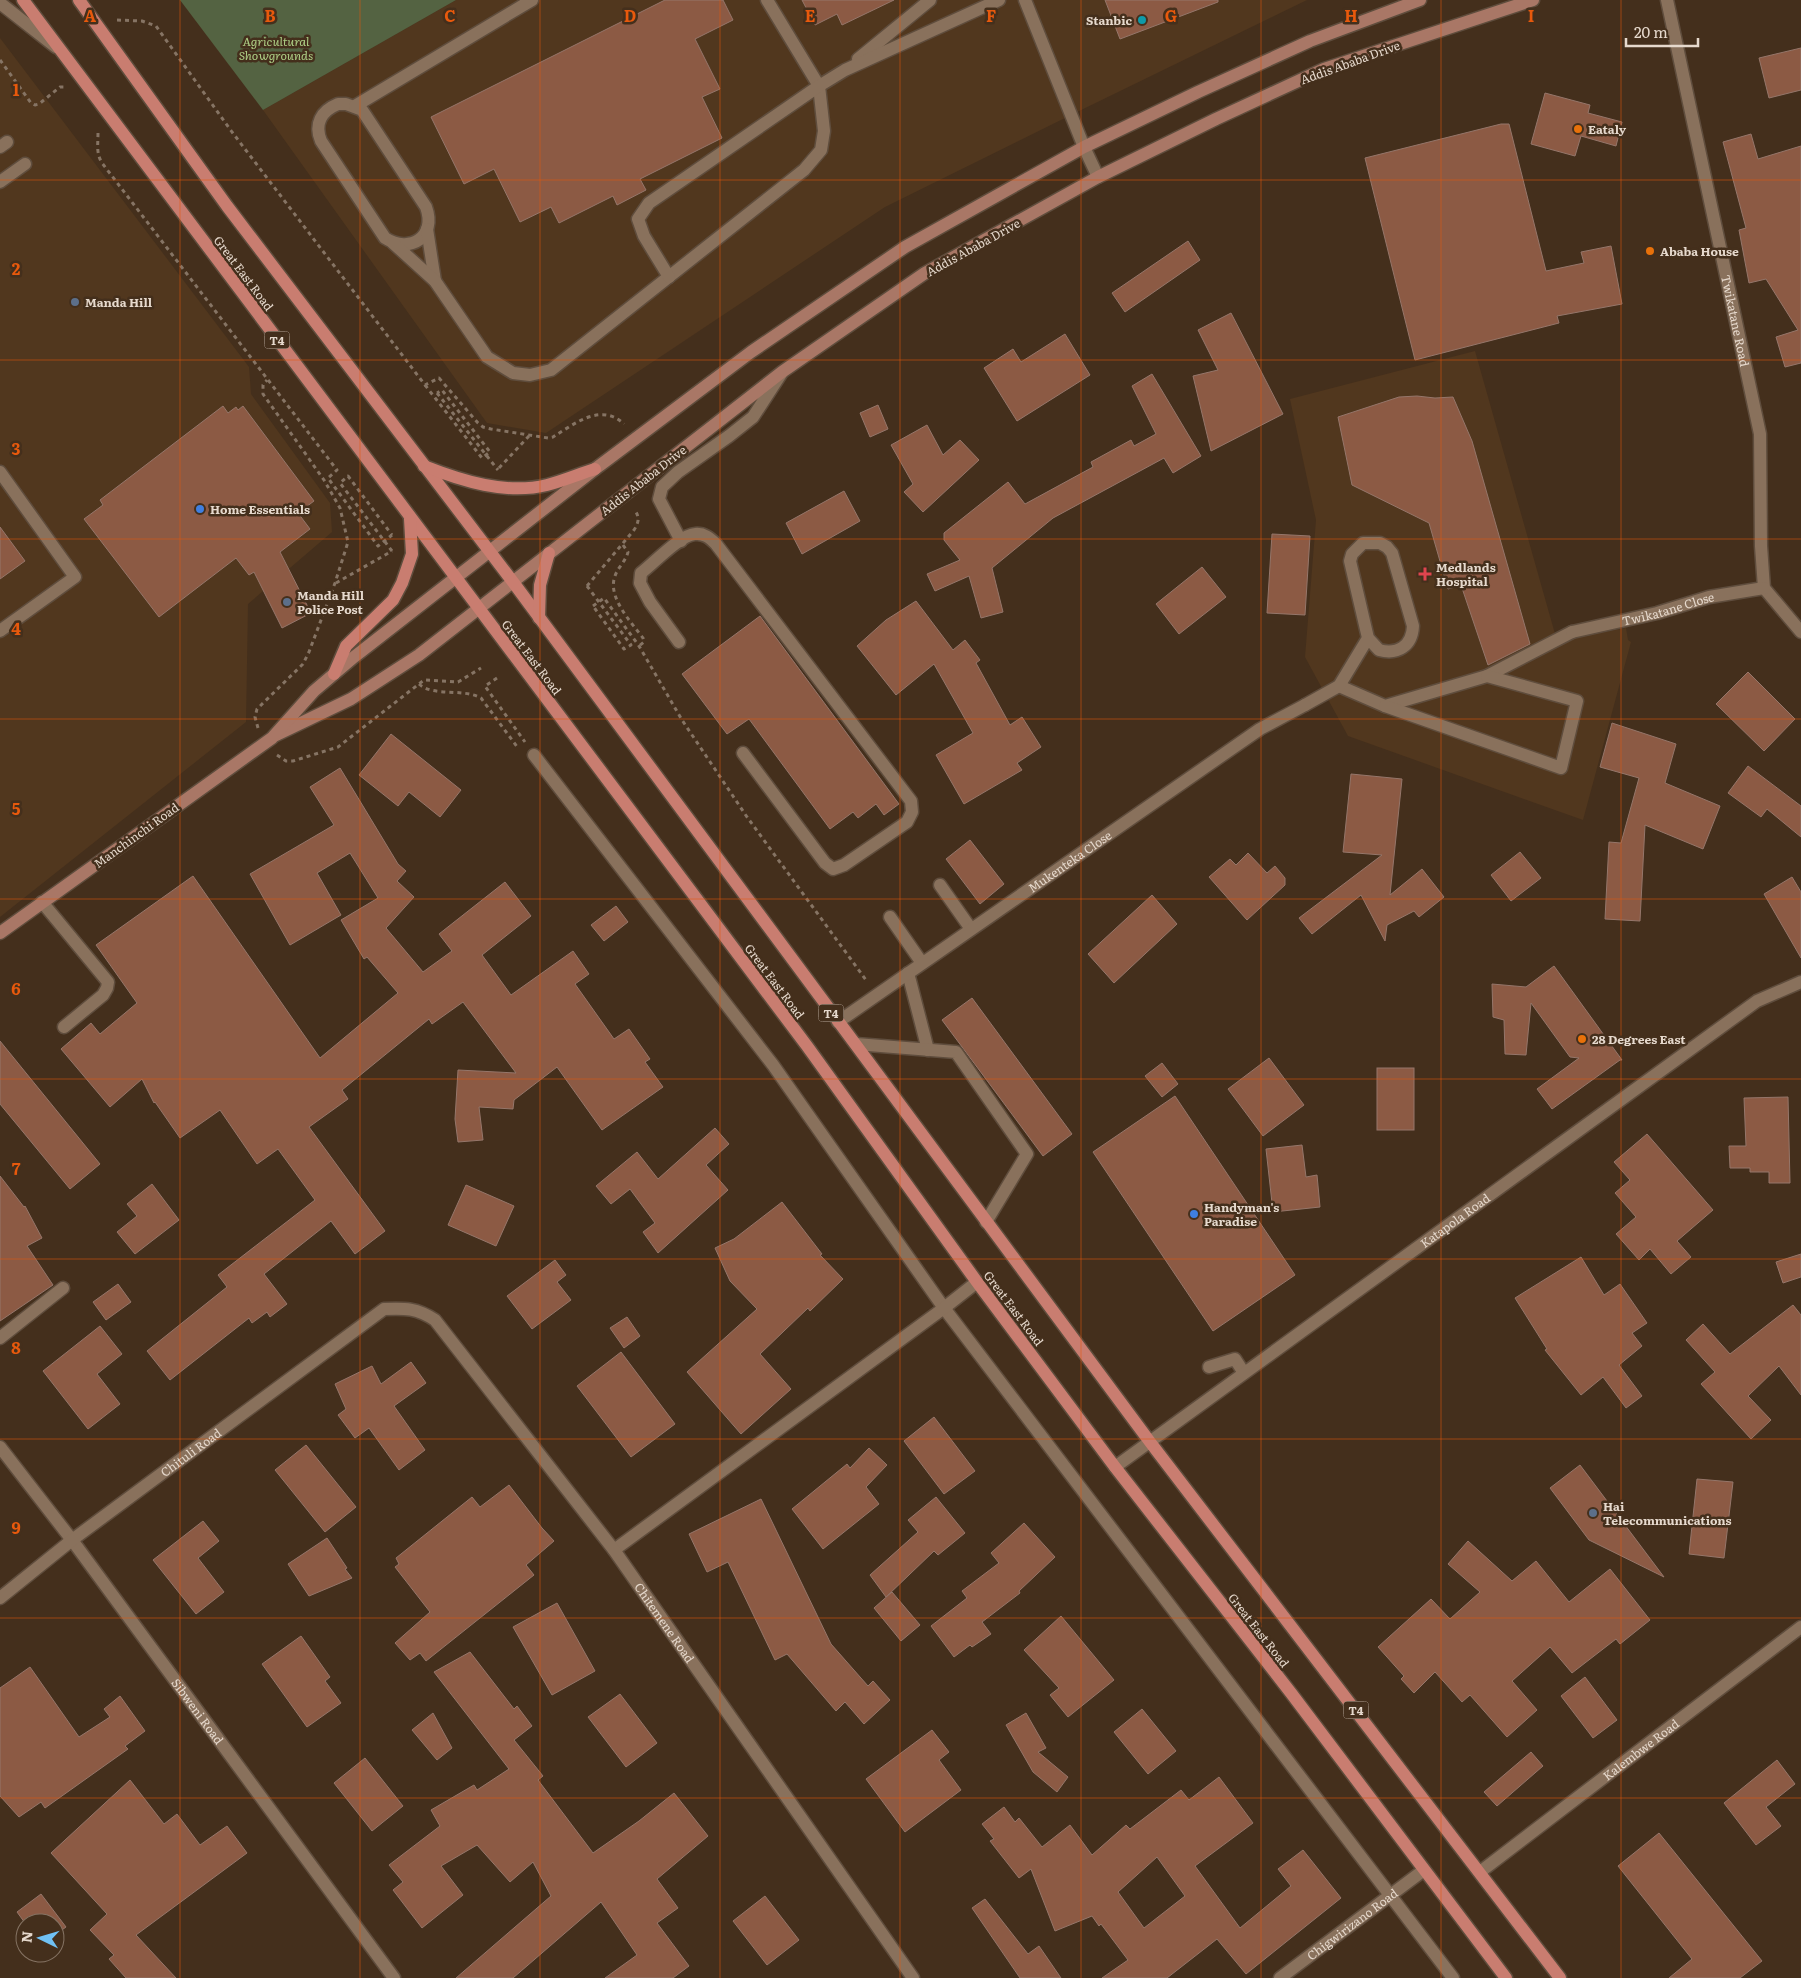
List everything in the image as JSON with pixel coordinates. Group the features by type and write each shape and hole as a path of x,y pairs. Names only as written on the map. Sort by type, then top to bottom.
{"main road":[{"name":"Great East Road","path":"23,0 807,1046 977,1282 1115,1468 1291,1693 1506,1978"},
{"name":"Great East Road","path":"78,0 227,206 513,582 1150,1442 1560,1978"},
{"path":"455,578 595,469 752,352 905,247 1084,147 1310,41 1420,0"},
{"name":"Addis Ababa Drive","path":"478,609 782,372 925,273 1098,177 1324,69 1533,0"},
{"path":"424,466 482,485 512,488 546,485 595,469"},
{"path":"334,674 346,646 393,600 402,583 412,554 410,518"},
{"path":"539,618 540,584 550,553"},
{"name":"Manchinchi Road","path":"269,740 314,691 455,578"},
{"name":"Manchinchi Road","path":"0,933 269,740 327,712 372,687 419,655 478,609"}],"street":[{"path":"355,106 532,0"},
{"path":"393,243 401,245 418,241 427,229 429,222 426,208 362,110 346,104 330,108 320,119 318,134 385,238 435,281 487,356 513,373 530,376 551,370 804,170 822,150 824,131 819,86 767,0"},
{"path":"845,70 930,0"},
{"path":"670,277 644,236 638,219 649,203 845,70 999,0"},
{"path":"1025,0 1084,147 1098,177"},
{"name":"Twikatane Road","path":"1667,0 1760,434 1761,546 1764,588"},
{"path":"0,3 64,53"},
{"path":"0,182 25,164"},
{"path":"427,229 435,281"},
{"path":"681,541 659,499 662,487 678,472 754,416 782,372"},
{"path":"0,472 75,577 0,631"},
{"path":"679,642 650,602 640,583 641,573 686,536 697,533 710,537 716,544 911,801 912,812 907,822 899,828 844,865 833,869 825,862 743,753"},
{"path":"1368,638 1379,650 1395,652 1409,642 1413,634 1413,626 1392,553 1380,543 1372,542 1364,543 1357,548 1352,554 1350,561 1368,638 1338,686 1385,706 1561,768 1577,701 1487,676"},
{"path":"1764,588 1801,632"},
{"name":"Twikatane Close","path":"1385,706 1487,676 1572,632 1657,613 1709,597 1764,588"},
{"name":"Mukenteka Close","path":"838,1022 1260,729 1338,686"},
{"path":"528,752 773,1065 944,1308 1453,1978"},
{"path":"940,885 971,929"},
{"path":"42,902 108,982 103,995 64,1027"},
{"path":"890,918 922,963"},
{"path":"908,973 928,1050"},
{"name":"Katapola Road","path":"1115,1468 1757,1001 1801,982"},
{"path":"856,1044 956,1052 1027,1154 986,1222"},
{"path":"614,1550 977,1282"},
{"path":"0,1338 63,1288"},
{"name":"Chitemene Road","path":"384,1309 404,1308 422,1311 435,1320 614,1550 913,1978"},
{"name":"Chituli Road","path":"0,1598 72,1540 384,1309"},
{"path":"1209,1367 1235,1359 1244,1373"},
{"name":"Sibweni Road","path":"0,1447 72,1540 394,1978"},
{"name":"Kalembwe Road","path":"1480,1872 1801,1627"},
{"name":"Chigwirizano Road","path":"1280,1978 1424,1870"}],"path":[{"path":"94,21 142,20 156,26 232,132 482,458 490,452 442,390 438,393 498,470 529,435"},
{"path":"0,60 31,103 35,104 60,87 67,88"},
{"path":"98,129 97,148 102,164 337,470 328,478 378,546 392,534 348,476 340,483 392,551 336,583"},
{"path":"425,385 439,378 483,427 548,438 553,437 583,418 597,414 617,418 635,439"},
{"path":"267,380 263,390 265,398 324,480 340,508 348,542 336,583 303,664 257,709 256,724 280,758 286,761 293,761 338,747 424,680 458,682 481,668"},
{"path":"623,496 638,515 638,523 615,554 587,586 631,645 624,649 593,606 604,598 639,646 682,720 747,817 877,995"},
{"path":"497,678 486,686 523,740"},
{"path":"419,684 427,690 474,694 481,698 519,749 528,752"}],"shaded area":[{"path":"456,0 1020,0 1067,117 885,207 546,433 487,423 263,110"},
{"path":"1030,0 1307,0 1075,113"},
{"path":"0,38 249,367 251,394 330,503 332,532 248,604 246,722 0,917"},
{"name":"Medlands Hospital","path":"1475,351 1557,641 1626,628 1628,640 1631,642 1583,820 1348,736 1305,657 1316,520 1290,399"}],"green space":[{"name":"Agricultural Showgrounds","path":"180,0 456,0 263,110"}],"building":[{"path":"665,0 723,0 733,20 695,39 720,89 702,97 722,138 640,179 646,190 617,205 613,196 559,223 551,207 520,222 494,169 464,184 431,117"},
{"path":"802,0 894,0 842,25 837,14 815,25"},
{"name":"Stanbic","path":"1105,0 1218,0 1218,2 1120,39"},
{"path":"1801,48 1801,90 1769,98 1759,58"},
{"name":"Eataly","path":"1545,93 1590,105 1588,113 1622,122 1616,146 1581,136 1575,156 1531,144"},
{"path":"1501,124 1509,124 1546,271 1584,263 1581,252 1611,246 1622,304 1557,316 1559,323 1415,360 1365,158"},
{"path":"1751,134 1758,159 1801,146 1801,363 1785,367 1776,337 1798,330 1766,279 1749,283 1739,230 1746,228 1723,142"},
{"path":"1188,241 1200,260 1125,312 1112,293"},
{"path":"1231,313 1283,414 1211,451 1193,376 1218,370 1198,330"},
{"path":"1065,334 1090,375 1017,421 984,368 1013,349 1021,362"},
{"path":"1152,374 1201,456 1173,473 1164,458 1053,518 992,568 1003,612 981,618 969,576 935,591 927,574 960,560 944,540 944,533 1008,482 1025,504 1093,467 1091,462 1131,440 1134,446 1156,434 1132,386"},
{"path":"1399,397 1453,397 1472,441 1530,644 1488,665 1461,585 1448,589 1429,523 1352,485 1338,417"},
{"path":"878,405 888,429 870,437 860,413"},
{"name":"Home Essentials","path":"223,406 228,413 236,407 238,410 243,406 314,501 298,513 310,529 280,552 311,613 282,628 254,572 249,575 236,558 159,617 84,519 103,505 100,500"},
{"path":"927,425 943,455 960,440 979,460 923,512 904,492 913,484 891,445"},
{"path":"844,491 860,521 802,554 786,523"},
{"path":"0,527 25,561 0,579"},
{"path":"1272,534 1310,536 1305,615 1267,613"},
{"path":"1202,567 1226,597 1179,634 1156,604"},
{"path":"916,601 953,650 965,640 980,660 976,663 1010,725 1022,717 1041,747 1017,763 1022,770 964,804 936,755 973,733 934,664 896,695 857,646 886,620"},
{"path":"760,616 899,804 884,815 876,804 858,818 853,812 830,829 749,719 727,734 682,674"},
{"path":"1748,672 1795,719 1764,751 1716,704"},
{"path":"1612,723 1676,744 1665,783 1720,806 1703,849 1645,825 1640,921 1605,919 1609,842 1621,843 1639,778 1600,767"},
{"path":"391,734 461,790 440,817 409,792 398,806 359,775"},
{"path":"1748,766 1801,806 1801,837 1767,809 1761,817 1728,793"},
{"path":"340,768 398,864 406,871 397,881 414,897 386,928 423,972 452,951 439,934 505,882 531,916 482,955 511,995 573,951 589,974 575,984 614,1039 629,1029 650,1059 645,1062 663,1087 602,1130 557,1067 514,1100 513,1109 479,1107 483,1140 458,1142 455,1119 458,1070 516,1073 463,1002 432,1024 429,1019 342,1090 348,1099 309,1127 385,1231 355,1254 331,1221 264,1274 287,1304 270,1317 267,1312 252,1323 249,1318 170,1380 147,1351 227,1287 218,1275 315,1200 278,1149 257,1164 220,1110 180,1138 154,1103 142,1079 110,1107 61,1049 91,1023 100,1034 137,1003 96,945 193,876 320,1058 398,993 367,957 364,959 341,920 378,898 350,853 317,873 341,915 290,945 250,874 334,825 310,787"},
{"path":"1351,774 1402,779 1390,895 1422,869 1444,897 1419,917 1414,911 1387,925 1385,941 1361,895 1312,934 1299,918 1382,855 1343,852"},
{"path":"970,840 1004,884 980,904 946,859"},
{"path":"1520,852 1541,878 1511,901 1491,875"},
{"path":"1248,853 1267,873 1275,866 1285,878 1285,885 1247,920 1209,877 1230,859 1236,865"},
{"path":"1792,877 1801,892 1801,958 1764,894"},
{"path":"1152,895 1177,924 1114,983 1088,954"},
{"path":"616,906 628,922 604,941 591,925"},
{"name":"28 Degrees East","path":"1554,966 1622,1060 1552,1109 1537,1089 1579,1058 1570,1057 1531,1003 1526,1055 1505,1054 1504,1020 1493,1017 1492,984 1526,987"},
{"path":"972,998 1072,1134 1043,1156 942,1020"},
{"path":"0,1041 100,1164 70,1189 0,1104"},
{"path":"1269,1058 1304,1105 1263,1136 1228,1089"},
{"path":"1162,1063 1178,1084 1162,1097 1145,1076"},
{"path":"1377,1068 1414,1068 1414,1130 1377,1130"},
{"name":"Handyman's Paradise","path":"1175,1096 1295,1275 1213,1331 1093,1152"},
{"path":"1788,1097 1790,1183 1769,1183 1769,1172 1750,1172 1750,1168 1730,1168 1729,1146 1746,1146 1744,1098"},
{"path":"715,1128 729,1144 706,1165 728,1190 658,1253 643,1232 655,1223 630,1189 611,1204 596,1186 637,1152 658,1179"},
{"path":"1647,1134 1713,1210 1677,1241 1691,1257 1671,1274 1650,1249 1639,1260 1616,1234 1636,1217 1615,1193 1630,1180 1614,1162"},
{"path":"1302,1145 1306,1177 1317,1175 1320,1207 1273,1212 1266,1149"},
{"path":"0,1176 25,1206 42,1238 27,1246 53,1285 0,1321"},
{"path":"152,1184 179,1220 135,1254 117,1232 137,1216 127,1204"},
{"path":"466,1185 514,1206 496,1246 448,1225"},
{"path":"782,1202 822,1254 820,1255 843,1279 810,1311 808,1308 760,1354 791,1389 741,1434 687,1372 757,1309 730,1281 715,1248 734,1239"},
{"path":"1801,1254 1801,1277 1783,1283 1776,1262"},
{"path":"1581,1257 1604,1295 1620,1284 1647,1323 1632,1333 1642,1346 1619,1365 1642,1396 1626,1408 1603,1377 1581,1395 1545,1350 1547,1349 1515,1298"},
{"path":"555,1260 566,1275 557,1282 571,1300 532,1329 507,1296"},
{"path":"118,1284 131,1302 106,1320 93,1302"},
{"path":"1793,1305 1801,1315 1801,1395 1779,1366 1748,1396 1771,1420 1751,1439 1701,1384 1715,1372 1686,1340 1703,1324 1730,1354"},
{"path":"627,1317 640,1336 624,1348 610,1328"},
{"path":"100,1326 122,1354 97,1374 120,1404 88,1429 43,1371"},
{"path":"621,1352 675,1424 631,1457 577,1386"},
{"path":"411,1362 426,1383 394,1406 425,1450 399,1470 369,1428 355,1438 338,1415 346,1409 335,1384 372,1366 381,1384"},
{"path":"934,1417 975,1471 944,1494 904,1441"},
{"path":"306,1445 356,1507 325,1532 275,1470"},
{"path":"869,1448 887,1465 866,1487 879,1504 823,1549 792,1509 847,1464 850,1468"},
{"name":"Hai Telecommunications","path":"1580,1465 1664,1577 1589,1540 1550,1488"},
{"path":"1697,1479 1733,1482 1724,1558 1689,1554"},
{"path":"509,1485 554,1541 526,1565 534,1575 426,1661 420,1653 410,1660 395,1643 430,1612 395,1567 399,1564 396,1558 472,1497 480,1507"},
{"path":"936,1497 965,1533 938,1555 934,1551 886,1597 870,1575 918,1532 908,1520"},
{"path":"761,1499 831,1644 868,1686 873,1681 890,1700 864,1724 845,1702 836,1711 787,1654 775,1660 728,1562 707,1572 689,1534"},
{"path":"203,1521 219,1541 198,1558 224,1592 196,1614 153,1560"},
{"path":"1024,1523 1055,1557 1019,1591 1020,1593 982,1622 991,1634 972,1647 970,1645 954,1657 931,1626 967,1598 962,1591 999,1563 991,1553"},
{"path":"327,1538 352,1578 309,1596 288,1564"},
{"path":"1468,1541 1512,1581 1536,1561 1569,1602 1610,1569 1650,1620 1620,1644 1616,1639 1572,1673 1550,1647 1512,1681 1537,1710 1507,1737 1470,1695 1462,1702 1435,1672 1414,1693 1401,1679 1404,1676 1378,1647 1431,1599 1450,1619 1480,1592 1448,1564"},
{"path":"892,1592 920,1625 901,1641 874,1608"},
{"path":"557,1603 595,1671 552,1695 513,1627"},
{"path":"1061,1616 1114,1680 1068,1717 1050,1695 1059,1688 1024,1650"},
{"path":"301,1636 330,1677 325,1681 341,1703 307,1727 262,1664"},
{"path":"470,1652 514,1709 517,1706 532,1726 514,1740 543,1776 538,1780 593,1853 639,1821 674,1793 708,1836 657,1879 678,1908 657,1923 689,1966 673,1978 605,1978 637,1955 601,1902 513,1978 456,1978 551,1896 533,1862 510,1882 477,1845 441,1866 463,1895 422,1928 393,1890 403,1882 389,1865 440,1826 431,1810 474,1785 477,1790 509,1769 434,1672"},
{"path":"30,1667 79,1737 110,1717 104,1709 120,1696 145,1731 125,1746 128,1749 45,1808 41,1802 19,1817 0,1796 0,1688"},
{"path":"1585,1677 1617,1720 1593,1738 1561,1696"},
{"path":"620,1694 657,1743 626,1767 588,1717"},
{"path":"1142,1709 1176,1751 1148,1774 1114,1732"},
{"path":"433,1713 452,1748 437,1760 412,1730"},
{"path":"1026,1713 1046,1748 1038,1752 1068,1777 1057,1792 1033,1772 1006,1725"},
{"path":"932,1730 949,1752 939,1760 961,1790 905,1832 866,1779"},
{"path":"1531,1752 1543,1766 1497,1806 1484,1792"},
{"path":"365,1758 403,1806 372,1831 334,1783"},
{"path":"1777,1760 1795,1784 1766,1807 1781,1826 1756,1845 1724,1803"},
{"path":"1219,1777 1253,1823 1195,1866 1240,1928 1291,1886 1278,1869 1303,1850 1341,1898 1246,1974 1217,1939 1167,1978 1102,1978 1128,1960 1101,1924 1099,1926 1092,1916 1055,1931 1031,1869 1019,1878 990,1841 994,1839 982,1824 1004,1807 1015,1822 1019,1818 1042,1847 1070,1825 1092,1855 1126,1825 1130,1829 1181,1790 1189,1800","holes":["1157,1857 1185,1896 1144,1928 1118,1892"]},
{"path":"130,1780 164,1824 177,1814 200,1845 227,1826 247,1853 136,1935 176,1978 126,1978 109,1959 114,1955 90,1930 107,1914 51,1853"},
{"path":"1659,1833 1762,1961 1740,1978 1669,1978 1692,1959 1618,1866"},
{"path":"41,1894 55,1913 18,1913"},
{"path":"765,1896 799,1940 767,1965 733,1921"},
{"path":"985,1899 1028,1954 1039,1946 1061,1978 1020,1978 972,1908"}],"place":[{"name":"Stanbic","path":"1142,20"},
{"name":"Eataly","path":"1578,129"},
{"name":"Ababa House","path":"1650,251"},
{"name":"Manda Hill","path":"75,302"},
{"name":"Home Essentials","path":"200,509"},
{"name":"Medlands Hospital","path":"1425,574"},
{"name":"Manda Hill Police Post","path":"287,602"},
{"name":"28 Degrees East","path":"1582,1039"},
{"name":"Handyman's Paradise","path":"1194,1214"},
{"name":"Hai Telecommunications","path":"1593,1513"}]}
